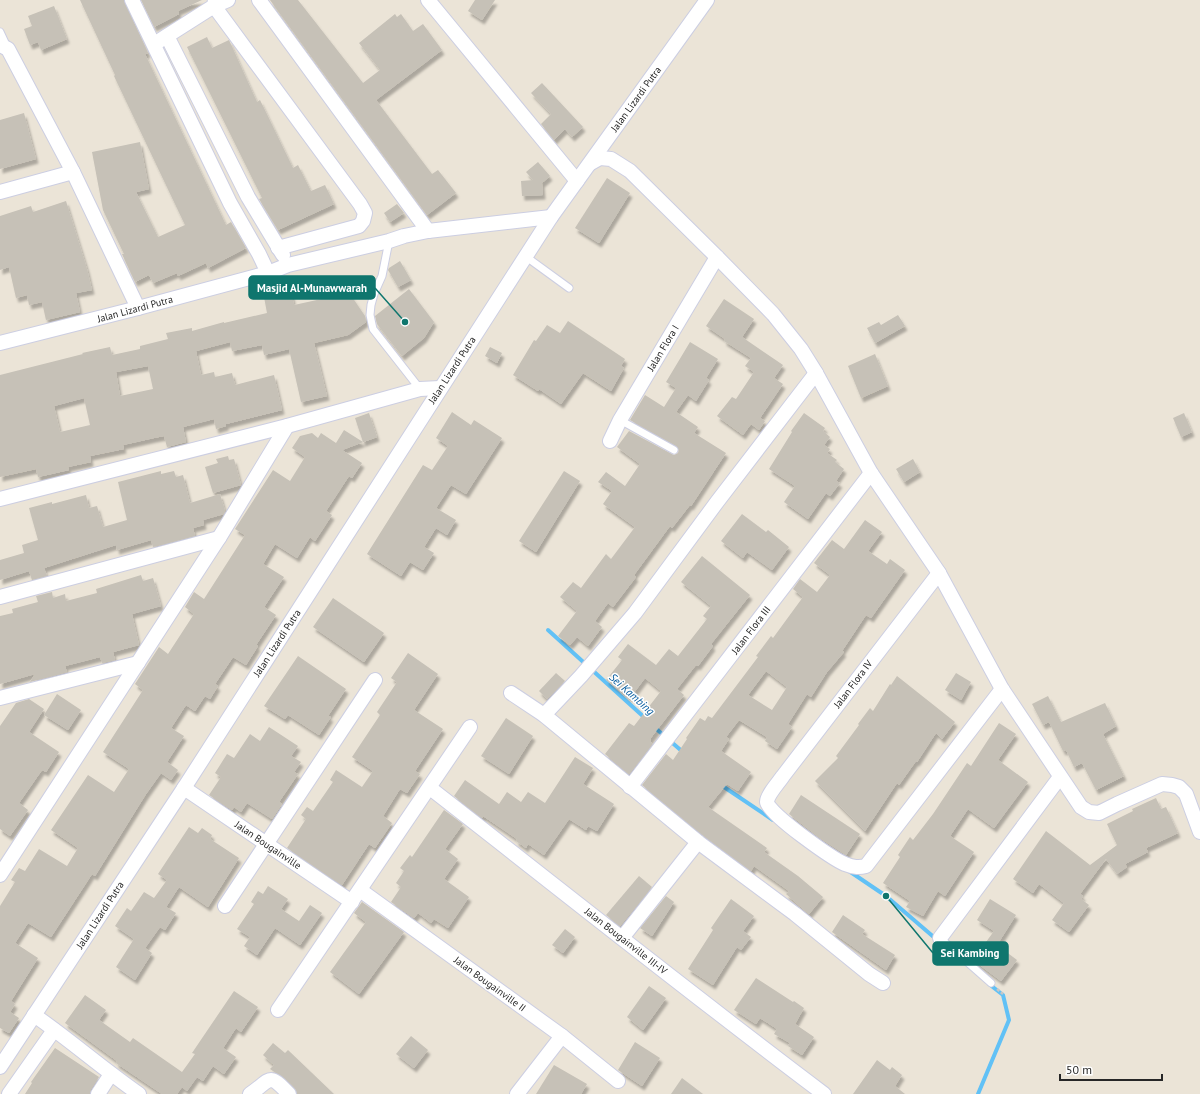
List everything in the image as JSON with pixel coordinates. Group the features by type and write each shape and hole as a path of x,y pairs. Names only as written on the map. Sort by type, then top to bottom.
{"street":[{"path":"132,0 230,203 268,273"},
{"path":"259,0 424,232"},
{"path":"428,0 577,181"},
{"name":"Jalan Lizardi Putra","path":"0,1067 5,1049 34,1016 184,788 550,217 707,0"},
{"path":"154,44 221,2 365,213 363,221 359,226 278,248"},
{"path":"167,36 248,197 288,265"},
{"path":"4,47 73,172 138,308"},
{"path":"590,163 600,158 611,159 630,171 773,314 801,349 816,373 871,473 939,573 1002,689 1081,807 1089,812 1099,813 1162,784 1172,785 1179,787 1186,794 1200,832"},
{"path":"0,192 73,172"},
{"path":"230,203 248,197"},
{"name":"Jalan Lizardi Putra","path":"0,343 268,273 288,265 389,241 404,236 424,232 550,217"},
{"name":"Jalan Flora I","path":"610,441 620,420 717,257"},
{"path":"544,715 581,676 635,613 717,502 816,373"},
{"path":"0,499 287,426 420,389 440,388"},
{"path":"0,875 219,538 287,426"},
{"name":"Jalan Flora III","path":"630,787 871,473"},
{"path":"0,597 219,538"},
{"name":"Jalan Flora IV","path":"939,573 768,796 768,806 772,812 791,828 844,864 857,868 866,866 1002,689"},
{"path":"0,698 138,663"},
{"path":"225,906 375,680"},
{"path":"511,692 544,715 698,842 779,901 882,983"},
{"path":"278,1010 470,728"},
{"path":"940,938 1060,777"},
{"name":"Jalan Bougainville","path":"184,788 352,902"},
{"name":"Jalan Bougainville III-IV","path":"430,788 707,1006 824,1094"},
{"path":"622,938 698,842"},
{"name":"Jalan Bougainville II","path":"360,890 562,1036 618,1081"},
{"path":"34,1016 139,1094"},
{"path":"9,1094 54,1030"},
{"path":"517,1094 562,1036"},
{"path":"98,1094 111,1074"},
{"path":"250,1094 269,1080 273,1079 289,1094"}],"lane":[{"path":"0,32 4,47"},
{"path":"389,241 382,276 374,294 370,315 373,329 420,389"},
{"path":"525,256 569,288"},
{"path":"620,420 674,450"},
{"path":"940,938 990,983"}],"building":[{"path":"80,0 124,0 148,53 145,54 226,225 231,222 246,248 208,268 206,263 178,276 177,273 153,283 149,275 135,282 122,254 124,254 103,210 92,152 140,142 149,189 136,192 158,237 185,225 114,76 115,75"},
{"path":"141,0 202,0 178,11 179,14 154,27"},
{"path":"270,0 298,0 363,83 380,70 359,43 395,14 397,17 401,14 413,31 423,24 442,50 376,100 432,174 438,170 456,193 427,215"},
{"path":"475,0 495,0 482,20 468,11"},
{"path":"54,6 67,39 41,50 38,42 30,45 24,29 32,26 28,16"},
{"path":"207,37 212,48 229,40 257,102 260,100 293,168 298,165 311,191 325,185 334,204 278,230 259,199 262,198 187,47"},
{"path":"542,83 583,127 572,137 565,129 554,140 541,124 551,114 531,93"},
{"path":"24,113 36,159 0,169 0,120"},
{"path":"538,162 550,176 542,183 543,195 522,196 521,181 533,180 526,172"},
{"path":"607,178 630,193 599,243 575,228"},
{"path":"66,201 92,290 76,293 80,312 46,320 42,302 29,305 27,295 16,298 9,267 0,270 0,216 31,206 33,212"},
{"path":"397,204 404,213 390,222 384,213"},
{"path":"400,261 411,280 398,287 388,270"},
{"path":"353,278 359,287 350,294 365,316 366,322 348,335 314,343 327,396 301,402 289,349 264,355 262,345 232,351 230,342 196,351 201,375 214,372 215,377 232,373 235,385 274,375 282,410 226,424 226,426 216,429 214,419 183,427 186,442 167,447 164,436 123,445 124,449 90,456 91,462 68,467 69,470 38,477 36,469 0,477 0,375 110,347 112,355 140,349 140,346 168,339 166,333 192,328 192,331 224,322 267,313 264,297 291,291 294,305 326,298","holes":["148,366 153,389 120,396 116,372","84,398 90,425 60,432 54,406"]},
{"path":"409,289 434,322 424,338 402,356 377,324 375,316"},
{"path":"724,299 754,319 742,337 783,365 774,378 783,384 760,418 765,421 759,430 751,424 743,435 717,416 732,397 736,399 754,372 745,366 751,358 724,341 725,339 706,326"},
{"path":"898,315 905,326 875,343 867,328 879,322 881,325"},
{"path":"568,321 625,359 621,366 624,368 611,391 583,373 561,404 539,389 538,391 513,375 534,340 536,341 547,325 560,333"},
{"path":"690,342 718,359 706,378 709,380 696,401 688,395 676,412 698,427 694,433 726,453 691,506 690,505 672,528 670,526 634,575 636,577 613,607 608,603 595,621 602,627 588,646 577,637 570,645 558,636 577,611 560,597 573,582 581,588 606,554 611,559 635,527 603,504 612,491 598,482 606,472 625,486 640,464 617,447 629,431 674,455 678,453 679,450 676,446 630,420 645,395 664,407 676,388 666,382"},
{"path":"490,347 502,353 497,363 485,356"},
{"path":"875,354 888,386 861,398 848,366"},
{"path":"452,412 471,425 474,420 502,438 466,494 451,485 436,508 456,520 447,535 436,528 424,547 434,553 423,570 410,562 401,576 367,554 423,465 432,470 448,446 436,438"},
{"path":"369,413 377,437 342,450 362,463 352,478 349,476 326,511 332,515 315,541 310,537 297,558 275,544 263,564 284,577 264,607 276,615 256,645 258,646 246,665 233,657 215,684 218,686 210,699 205,696 195,711 186,705 171,728 184,736 167,762 178,770 171,780 161,773 146,794 95,876 92,874 51,937 28,923 15,943 38,958 11,1001 15,1004 10,1012 19,1018 9,1033 0,1028 0,906 15,882 11,880 19,868 25,871 39,849 67,866 78,848 51,830 88,775 114,792 129,769 103,752 143,690 135,684 159,647 168,654 194,614 185,607 194,592 204,599 245,535 235,529 273,470 290,481 305,457 292,448 300,436 312,433 318,438 321,433 336,443 344,430 363,442 355,418"},
{"path":"804,413 825,428 823,431 830,437 824,445 830,449 827,453 837,460 835,462 844,469 836,481 840,483 830,496 826,493 808,519 784,502 795,486 769,469 792,432 791,431"},
{"path":"1184,413 1192,432 1181,437 1173,418"},
{"path":"228,456 229,460 234,459 241,485 213,493 205,467 218,463 216,459"},
{"path":"913,459 920,472 904,482 896,469"},
{"path":"161,471 161,474 174,471 176,477 183,475 190,503 220,494 225,511 224,514 203,520 204,525 193,528 195,536 153,547 151,540 117,550 116,545 44,568 47,576 32,580 29,571 0,580 0,560 24,553 22,545 38,540 29,508 52,502 52,504 86,495 89,508 97,506 103,527 127,520 118,482"},
{"path":"564,471 580,481 536,552 519,541"},
{"path":"742,514 766,532 768,530 789,547 772,570 747,552 743,558 721,541"},
{"path":"865,520 882,532 868,551 887,564 890,559 905,570 871,618 866,615 842,651 844,652 827,672 811,697 807,694 788,724 792,727 777,749 765,741 767,737 739,720 726,737 729,739 721,751 751,772 738,791 727,784 708,807 767,848 764,852 798,876 823,897 809,914 786,894 789,891 754,866 751,871 703,835 642,785 666,754 673,760 700,718 705,721 708,716 712,718 758,657 756,656 771,636 773,638 803,597 793,589 800,579 817,592 830,575 814,563 832,540 844,549","holes":["766,671 787,687 772,710 748,695"]},
{"path":"702,556 750,595 711,644 713,646 698,666 696,665 677,689 684,695 650,739 653,744 629,774 605,754 629,723 634,726 661,691 645,678 630,698 606,680 622,660 618,657 628,644 656,665 669,649 678,656 707,619 703,616 711,606 681,582"},
{"path":"141,575 143,581 153,578 161,606 132,614 139,645 113,652 115,660 102,663 100,657 65,666 67,672 30,682 35,674 0,684 0,616 13,613 12,609 38,602 36,596 52,592 53,598 65,594 66,601 97,593 96,589"},
{"path":"333,598 384,633 364,662 313,627"},
{"path":"408,653 438,674 414,710 443,729 415,771 420,774 407,793 400,789 383,816 392,823 375,848 369,844 342,885 287,848 306,819 301,815 307,807 313,811 333,782 330,780 336,770 362,787 373,771 352,757 380,715 377,712 397,682 391,678"},
{"path":"298,656 346,689 328,716 331,717 319,735 288,715 285,719 264,706"},
{"path":"556,673 565,681 547,699 539,691"},
{"path":"956,673 971,682 961,700 945,690"},
{"path":"897,676 955,722 942,739 936,733 917,762 916,761 899,785 897,783 865,831 815,781 838,758 836,756 859,725 858,724 870,708 873,711 890,684 891,685"},
{"path":"57,694 81,710 68,730 44,715"},
{"path":"1048,696 1061,722 1105,703 1116,726 1103,734 1124,776 1096,790 1082,763 1074,767 1066,750 1063,751 1049,722 1043,725 1032,704"},
{"path":"29,699 44,709 29,732 59,752 46,772 42,770 19,803 28,810 10,836 0,829 0,726 16,703"},
{"path":"506,718 533,736 509,774 481,756"},
{"path":"999,723 1016,734 998,760 1028,782 994,828 968,809 950,836 974,852 945,896 938,891 923,916 906,907 910,901 883,883 900,857 898,855 910,837 913,840 933,814 967,763 971,766"},
{"path":"269,727 298,746 291,756 301,762 294,772 298,774 279,802 282,804 272,819 247,803 241,812 234,807 232,810 209,795 221,777 215,773 227,754 234,758 250,734 260,741"},
{"path":"575,757 593,768 583,784 614,804 597,831 588,826 586,830 569,819 544,855 528,844 526,848 516,841 517,839 483,816 482,818 454,796 465,780 499,804 507,792 521,802 528,792 545,803"},
{"path":"801,795 860,834 846,855 820,838 789,814"},
{"path":"1156,798 1161,809 1166,807 1178,833 1146,848 1148,852 1125,864 1127,867 1117,874 1106,859 1080,894 1083,896 1081,899 1089,905 1069,932 1052,920 1064,903 1039,884 1033,893 1013,879 1046,831 1090,865 1117,845 1107,824 1133,811 1132,809"},
{"path":"444,810 463,824 445,849 458,859 444,879 469,897 448,928 434,919 431,923 418,913 414,918 391,902 401,887 396,883 404,871 400,868 410,855 412,857"},
{"path":"189,827 198,833 202,828 212,835 210,839 239,858 208,907 179,887 166,907 176,913 165,930 160,927 145,948 152,953 135,980 116,967 134,939 115,926 127,908 131,911 144,892 154,898 167,880 158,874"},
{"path":"639,876 652,887 620,926 606,915"},
{"path":"268,886 288,899 281,909 299,921 310,905 322,913 300,945 275,928 257,955 244,946 250,937 237,929 254,904 251,902 258,891 263,894"},
{"path":"666,896 674,902 652,936 640,928"},
{"path":"731,899 754,916 743,931 751,937 741,950 737,947 713,985 688,969 713,930 711,928"},
{"path":"990,899 1016,915 997,945 1017,960 1001,981 973,960 994,931 977,920"},
{"path":"362,902 404,932 359,994 330,972 366,922 354,913"},
{"path":"843,915 865,930 862,934 895,955 886,970 832,932"},
{"path":"565,929 575,937 563,953 552,945"},
{"path":"756,978 804,1008 795,1024 814,1037 802,1055 788,1046 790,1043 774,1034 777,1029 760,1018 756,1024 734,1010"},
{"path":"649,986 666,998 643,1030 627,1017"},
{"path":"234,991 258,1007 241,1032 236,1028 223,1048 236,1057 224,1074 213,1066 203,1081 197,1077 187,1091 182,1087 177,1094 162,1094 116,1063 117,1061 65,1023 85,995 106,1010 99,1020 130,1042 133,1038 182,1072 195,1054 192,1053"},
{"path":"411,1036 428,1050 414,1068 396,1054"},
{"path":"635,1042 660,1058 642,1086 618,1070"},
{"path":"273,1043 285,1053 288,1050 334,1094 297,1094 295,1088 288,1081 270,1069 274,1065 263,1055"},
{"path":"55,1048 99,1077 91,1089 90,1094 25,1094 32,1083 31,1082"},
{"path":"877,1060 890,1070 892,1067 902,1075 895,1086 905,1094 853,1094"},
{"path":"554,1065 587,1084 581,1094 536,1094"},
{"path":"682,1078 703,1094 671,1094"}],"waterway":[{"name":"Sei Kambing","path":"548,630 645,718"},
{"name":"Sei Kambing","path":"653,726 684,753"},
{"name":"Sei Kambing","path":"721,785 773,820"},
{"name":"Sei Kambing","path":"849,871 886,896 936,939"},
{"name":"Sei Kambing","path":"978,1094 1009,1020 1003,995 989,984"}],"place":[{"name":"Masjid Al-Munawwarah","path":"405,322"},
{"name":"Sei Kambing","path":"886,896"}]}
